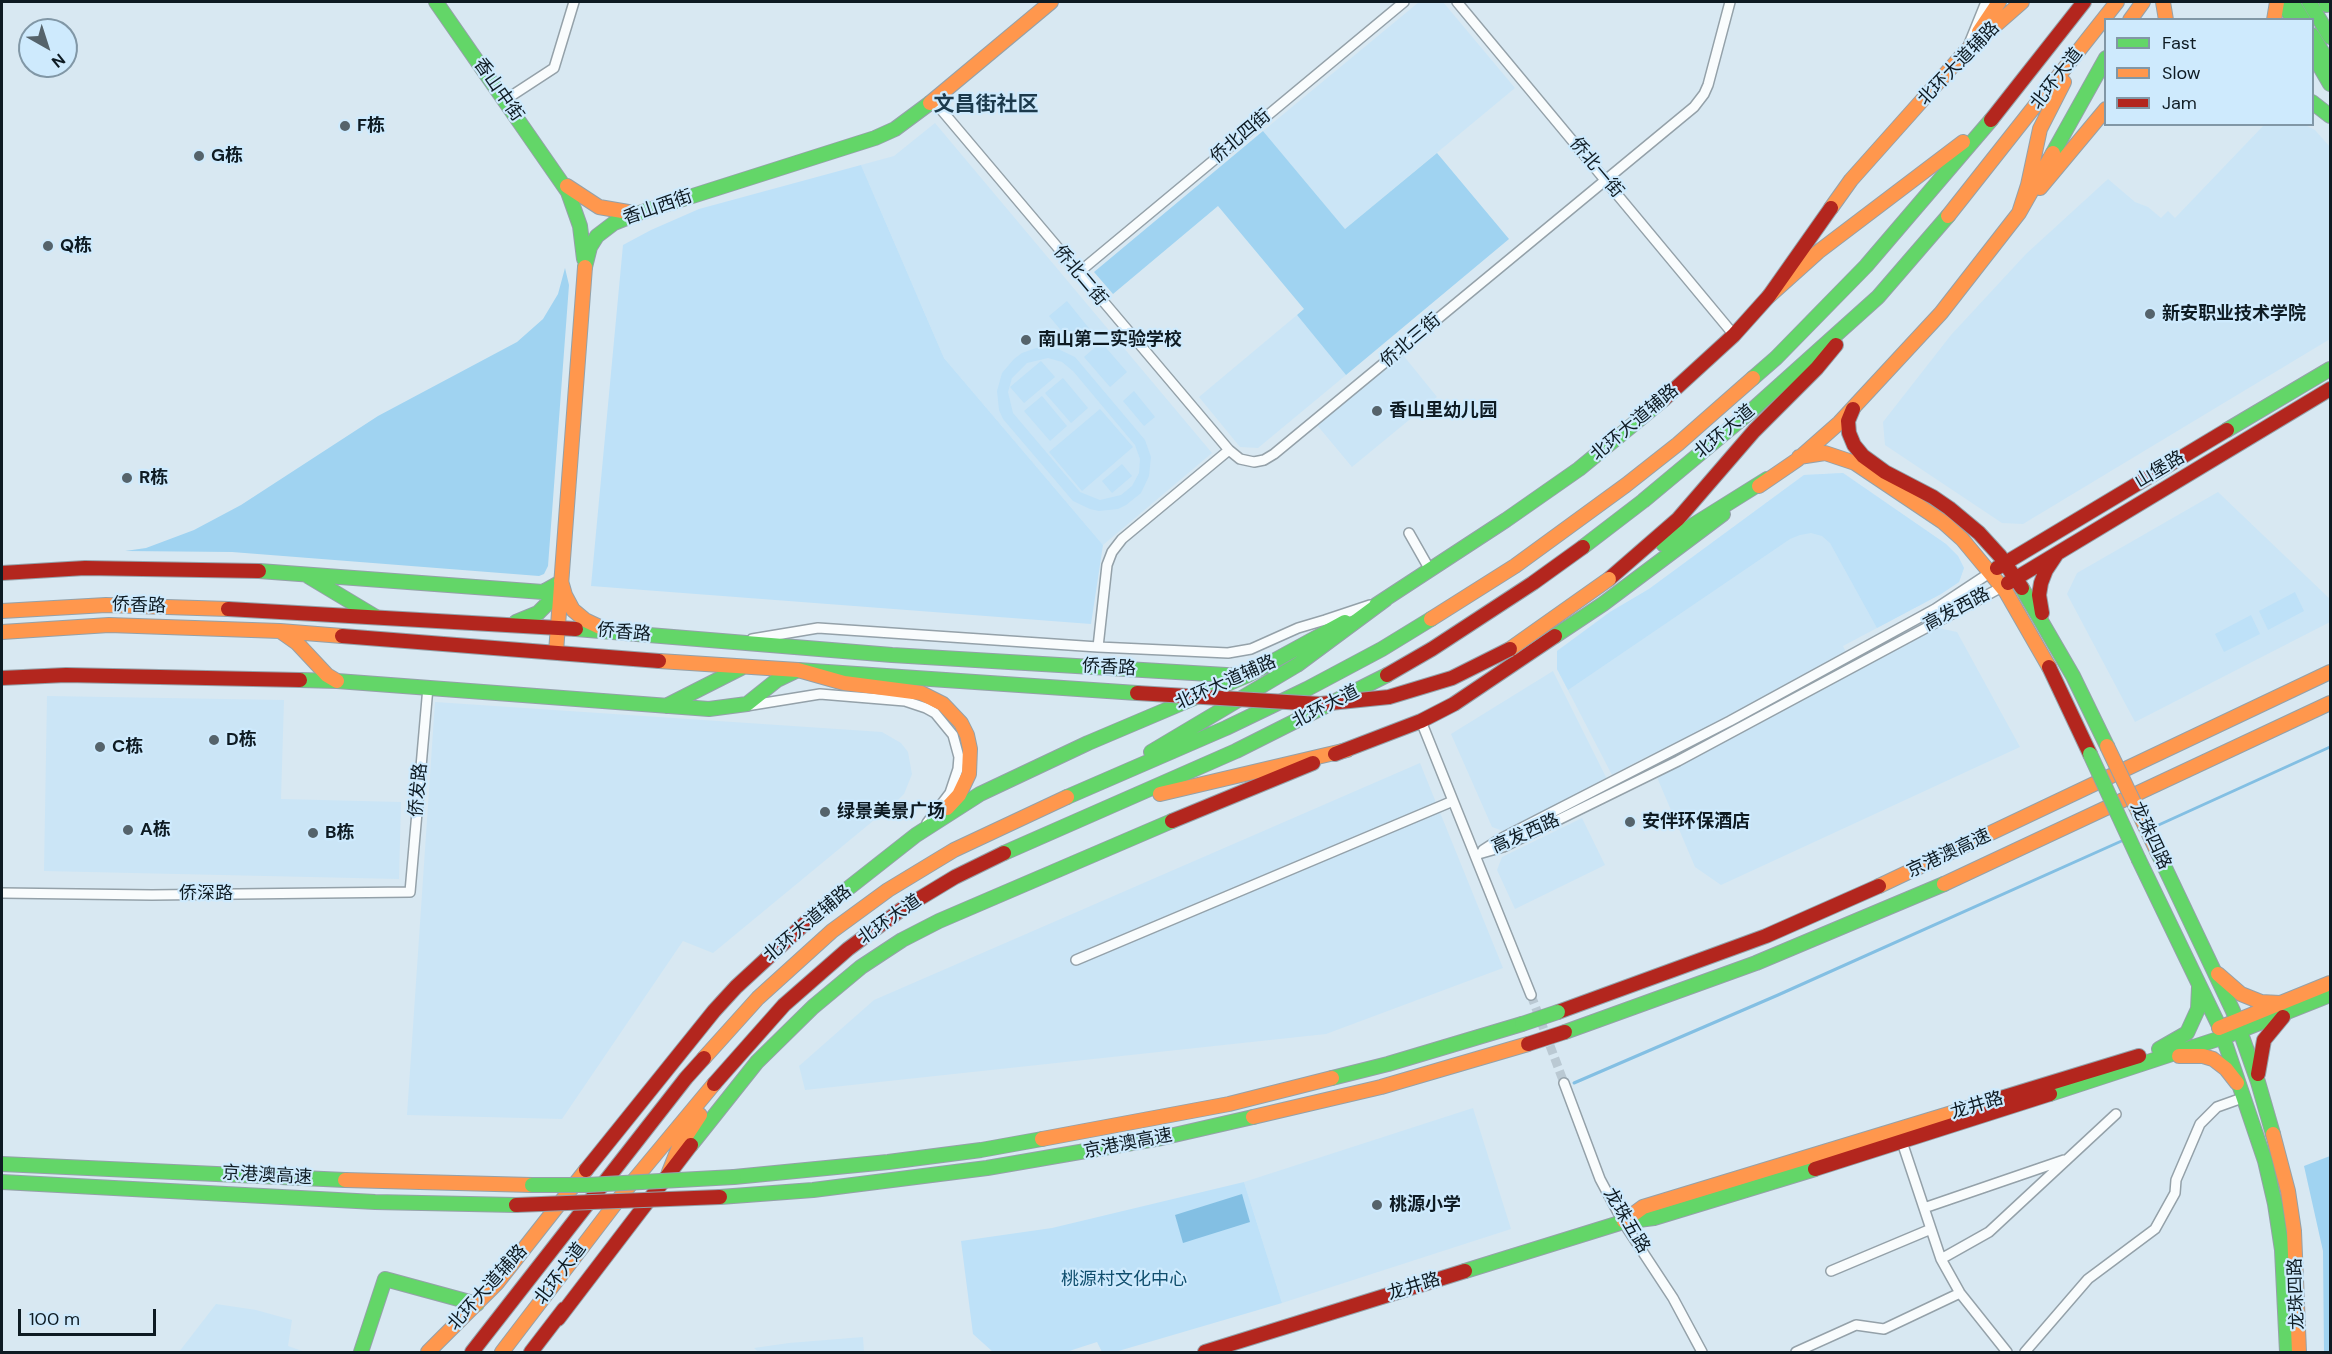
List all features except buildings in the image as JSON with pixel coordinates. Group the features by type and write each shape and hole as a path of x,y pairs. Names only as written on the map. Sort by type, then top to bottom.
{"main road":[{"name":"香山中街","path":"436,2 560,179 577,213 585,264"},
{"name":"香山西街","path":"556,652 585,264 590,247 601,232 614,223 639,213 885,134 904,123 1052,2"},
{"path":"1966,51 1999,2"},
{"name":"北环大道辅路","path":"428,1353 496,1283 668,1066 736,987 800,926 916,835 958,807 1009,779 1246,676 1386,599 1579,469 1670,394 1734,334 1769,296 1851,180 1966,51 2022,2"},
{"name":"北环大道","path":"474,1349 686,1078 758,998 797,961 860,909 954,849 1257,714 1382,649 1515,566 1626,485 1731,398 1815,320 1919,206 2000,109 2084,2"},
{"name":"北环大道","path":"2105,18 2118,2"},
{"path":"2131,18 2143,2"},
{"path":"2163,2 2166,18"},
{"path":"2274,18 2277,2"},
{"path":"2283,2 2292,18"},
{"path":"2292,2 2302,18"},
{"path":"2309,2 2331,37"},
{"path":"2019,213 2040,129 2061,88 2103,20"},
{"name":"北环大道","path":"502,1353 625,1191 734,1060 784,1005 848,949 902,909 955,877 999,855 1236,751 1355,693 1432,649 1533,583 1603,531 1751,411 1878,297 1963,199 2103,20"},
{"path":"2314,37 2326,65 2331,84"},
{"path":"2314,53 2326,65"},
{"path":"2019,213 2104,62"},
{"path":"2314,103 2331,116"},
{"path":"1769,296 1818,252 1963,142 2000,109"},
{"path":"2,678 66,675 337,681 709,709 741,706 751,702 777,680 798,670 1320,704 1389,697 1452,678 1522,642 1609,579 1799,457 1854,407 1941,312 2019,213 2104,111"},
{"name":"香山中街","path":"560,179 574,192 599,207 639,213"},
{"path":"1609,579 1678,519 1754,431 1817,368 1878,297"},
{"name":"山堡路","path":"1991,572 2331,369"},
{"name":"山堡路","path":"2002,587 2061,549 2331,389"},
{"name":"龙珠四路","path":"1854,407 1848,427 1857,451 1885,472 1949,508 1979,533 2016,578 2073,676 2216,972 2258,1082 2283,1170 2291,1212 2296,1263 2299,1353"},
{"name":"龙珠四路","path":"1799,457 1825,453 1855,464 1943,522 1962,539 1991,572 2045,660 2222,1032 2245,1097 2269,1177 2278,1220 2284,1276 2287,1353"},
{"path":"531,1353 736,1087 784,1034 837,986 882,953 939,921 972,906 1240,792 1421,721 1454,704 1536,651 1689,540 1767,479"},
{"path":"2046,627 2040,607 2041,583 2046,570 2061,549"},
{"path":"2,573 85,568 160,567 303,574 543,592 561,582"},
{"path":"303,574 376,617"},
{"path":"507,625 524,621 538,613 561,582"},
{"path":"561,582 565,596 573,610 585,620 613,632"},
{"path":"1103,781 1297,665 1386,599"},
{"name":"侨香路","path":"2,611 106,605 244,609 558,628 892,655 1246,676"},
{"path":"455,645 456,621"},
{"name":"侨香路","path":"2,632 109,625 280,631 741,668 798,670"},
{"path":"2,643 39,628"},
{"path":"280,631 297,643 327,675 337,681"},
{"path":"664,707 741,668"},
{"path":"798,670 844,683 921,693 943,704 961,723 970,748 969,774 964,786 951,804 916,835"},
{"name":"京港澳高速","path":"2,1164 366,1181 587,1185 734,1177 878,1164 981,1150 1153,1120 1229,1104 1365,1070 1522,1024 1766,936 1892,881 2331,672"},
{"name":"京港澳高速","path":"2,1182 375,1202 516,1205 720,1197 813,1190 987,1168 1161,1138 1370,1089 1527,1044 1614,1016 1756,963 1907,901 2331,703"},
{"path":"1124,802 1347,750"},
{"path":"2216,972 2241,994 2261,1002 2287,1007 2264,1040 2260,1054 2258,1082"},
{"path":"2162,1053 2187,1033 2194,1020 2199,997 2196,976"},
{"name":"龙井路","path":"2287,1007 2331,984"},
{"name":"龙井路","path":"1205,1353 1623,1222 1654,1218 1902,1142 2222,1032 2287,1007 2331,995"},
{"path":"2162,1053 2203,1056 2213,1059 2231,1075 2245,1097"},
{"name":"龙井路","path":"1623,1222 1643,1207 2162,1053"},
{"path":"669,1172 679,1147 717,1092 734,1060"},
{"path":"361,1353 385,1279 477,1304"},
{"path":"537,1353 564,1309"}],"street":[{"path":"505,100 554,68 574,2"},
{"name":"侨北四街","path":"1078,273 1404,2"},
{"name":"侨北一街","path":"1457,2 1734,334"},
{"name":"侨北三街","path":"1228,450 1247,461 1264,460 1274,454 1700,101 1708,85 1730,2"},
{"path":"1966,51 1986,2"},
{"name":"侨北二街","path":"933,100 1228,450"},
{"path":"1098,647 1107,565 1112,552 1122,539 1228,450"},
{"path":"1409,533 1430,570"},
{"name":"高发西路","path":"1475,855 1500,839 1690,742 1918,618 1991,572"},
{"name":"高发西路","path":"1475,855 1503,847 1678,761 2002,587"},
{"path":"736,642 818,627 1098,647 1240,652 1298,627 1386,599"},
{"name":"侨发路","path":"410,892 428,687"},
{"path":"741,706 820,694 905,701 935,713 953,735 959,757 958,769 950,793 916,835"},
{"path":"1421,721 1531,995"},
{"path":"1076,960 1454,801"},
{"name":"侨深路","path":"2,893 164,895 410,892"},
{"name":"龙珠五路","path":"1564,1083 1600,1179 1623,1222 1674,1298 1702,1353"},
{"path":"2025,1353 2088,1279 2155,1229 2175,1192 2176,1180 2200,1124 2217,1107 2245,1097"},
{"path":"1941,1259 1989,1232 2116,1113"},
{"path":"1902,1142 1941,1259 1960,1293 2007,1353"},
{"path":"1924,1208 2068,1159"},
{"path":"1831,1271 1931,1229"},
{"path":"1796,1353 1857,1325 1884,1329 1960,1293"}],"shaded area":[{"path":"1419,2 1443,2 1515,88 1345,229 1263,131"},
{"name":"南山第二实验学校","path":"935,123 1212,453 1103,545 944,358 861,165 894,156"},
{"name":"新安职业技术学院","path":"2263,126 2307,126 2315,130 2330,147 2330,339 2023,524 2002,523 1885,445 1883,422 1951,335 2026,254 2108,179 2135,202 2148,207 2161,218 2168,211 2175,218"},
{"path":"1263,131 1345,229 1437,153 1509,239 1346,375 1297,315 1304,309 1218,206 1113,294 1094,272"},
{"path":"565,268 569,285 548,566 544,574 539,576 232,552 125,551 146,548 194,530 241,505 378,416 517,342 543,319 558,294"},
{"path":"1297,315 1346,375 1258,448 1240,447 1199,397"},
{"name":"香山里幼儿园","path":"1403,355 1437,397 1352,467 1317,425"},
{"path":"1843,473 1946,544 1958,556 1964,568 1959,582 1941,594 1843,646 1854,668 1934,627 1957,632 2020,747 1721,885 1695,867 1648,756 1612,775 1557,669 1557,651 1610,612 1649,589 1804,475"},
{"path":"2218,492 2330,599 2330,622 2135,722 2067,594 2077,573"},
{"path":"1553,671 1607,779 1503,831 1492,827 1451,734"},
{"path":"47,696 284,700 281,799 401,802 399,879 44,871"},
{"path":"435,702 882,732 901,743 908,752 912,774 904,794 896,802 713,953 683,941 562,1119 407,1115"},
{"path":"1420,763 1503,968 1326,1034 805,1090 799,1066 874,1000"},
{"path":"1582,818 1605,865 1515,909 1497,870 1502,857"},
{"name":"桃源小学","path":"1473,1108 1511,1229 1282,1303 1244,1182"},
{"path":"2330,1156 2330,1352 2324,1352 2323,1251 2304,1166"},
{"path":"1242,1194 1250,1222 1183,1243 1175,1215"},
{"path":"216,1304 256,1310 292,1320 288,1346 305,1352 179,1352"},
{"path":"863,1337 864,1352 758,1352 754,1348 789,1343"}],"green space":[{"path":"861,165 944,358 1103,545 1091,624 591,586 623,245 699,209"},
{"path":"1067,301 1092,332 1075,347 1049,316"},
{"path":"1101,342 1127,372 1110,387 1084,357"},
{"path":"1039,347 1058,349 1075,357 1145,440 1151,457 1149,476 1141,493 1126,505 1118,509 1099,511 1073,501 1003,419 999,410 997,391 1002,373 1022,353","holes":["1048,358 1062,362 1073,371 1135,445 1140,459 1139,473 1132,486 1121,495 1100,500 1080,492 1013,413 1008,392 1012,378 1027,363"]},
{"path":"1041,361 1055,377 1024,403 1010,387"},
{"path":"1063,378 1088,408 1071,423 1045,393"},
{"path":"1134,391 1155,417 1144,426 1123,401"},
{"path":"1042,396 1067,426 1050,441 1024,411"},
{"path":"1100,409 1133,447 1082,491 1049,452"},
{"path":"1122,464 1132,476 1112,493 1102,481"},
{"path":"1843,473 1946,544 1958,556 1964,568 1959,582 1877,628 1830,543 1822,536 1811,533 1800,535 1790,539 1568,690 1557,669 1557,651 1610,612 1649,589 1804,475"},
{"path":"2295,592 2304,611 2268,630 2259,611"},
{"path":"2251,615 2260,634 2224,652 2215,634"},
{"name":"桃源村文化中心","path":"1244,1182 1282,1303 1115,1352 1102,1352 1097,1342 1066,1352 993,1352 973,1334 961,1241 1052,1228"}],"waterway":[{"path":"2152,828 2330,747"},
{"path":"1574,1083 1778,995 2126,839"}],"tunnel":[{"path":"1531,995 1564,1083"}],"traffic: fast":[{"path":"436,2 568,192 580,226 584,259"},
{"path":"2283,2 2292,18"},
{"path":"2292,2 2302,18"},
{"path":"2309,2 2330,37"},
{"path":"2314,38 2330,65"},
{"path":"2314,56 2330,84"},
{"path":"2053,153 2104,62"},
{"path":"585,267 590,247 597,236 614,223 875,138 895,129 930,103"},
{"path":"2314,104 2330,116"},
{"path":"1753,378 1776,358 1866,266 1991,120"},
{"path":"1583,547 1643,501 1751,411 1878,297 1948,216"},
{"path":"2227,430 2330,369"},
{"path":"1376,605 1579,469 1664,399"},
{"path":"1663,544 1767,479"},
{"path":"1555,636 1603,604 1723,514"},
{"path":"259,571 543,592 559,583"},
{"path":"306,575 376,617"},
{"path":"516,622 538,613 547,604 561,581"},
{"path":"2022,588 2073,676 2107,746"},
{"path":"1151,752 1297,665 1386,599"},
{"path":"1067,797 1226,728 1307,689 1382,649 1431,619"},
{"path":"813,916 916,835 980,794 1088,743 1246,676 1345,622"},
{"path":"576,629 892,655 1243,676"},
{"path":"666,706 741,668"},
{"path":"300,680 709,709 747,704 777,680 798,670"},
{"path":"798,670 1137,693"},
{"path":"1004,853 1236,751 1387,675"},
{"path":"2090,754 2139,860"},
{"path":"691,1145 757,1062 813,1007 861,967 902,940 939,921 1172,821"},
{"path":"2157,851 2233,1011 2258,1082 2273,1134"},
{"path":"2139,860 2220,1028 2265,1161 2282,1250 2287,1352"},
{"path":"1565,1032 1756,963 1944,884"},
{"path":"2159,1049 2187,1033 2198,1009 2199,987"},
{"path":"2050,1094 2224,1037 2330,995"},
{"path":"1522,1024 1558,1012"},
{"path":"1332,1078 1388,1064 1522,1024"},
{"path":"720,1197 813,1190 987,1168 1161,1138 1253,1117"},
{"path":"734,1177 888,1162 981,1150 1042,1139"},
{"path":"2,1164 345,1180"},
{"path":"1465,1271 1623,1222 1654,1218 1815,1169"},
{"path":"532,1185 587,1185 734,1177"},
{"path":"2,1182 375,1202 516,1205"},
{"path":"361,1352 385,1279 477,1304"}],"traffic: slow":[{"path":"930,103 1051,2"},
{"path":"1979,32 1999,2"},
{"path":"1831,208 1851,180 1966,51 2022,2"},
{"path":"2104,18 2117,2"},
{"path":"2131,18 2143,2"},
{"path":"2163,2 2166,18"},
{"path":"2274,18 2277,2"},
{"path":"1948,216 2104,18"},
{"path":"2019,213 2028,185 2040,129 2064,82"},
{"path":"2040,188 2104,111"},
{"path":"1769,296 1818,252 1963,142"},
{"path":"1759,486 1797,460 1839,423 1941,313 2019,213 2053,153"},
{"path":"567,186 599,207 634,213"},
{"path":"556,652 585,267"},
{"path":"1431,619 1515,566 1626,485 1678,444 1753,378"},
{"path":"1799,457 1825,453 1855,463 1943,522 1962,539 2006,592 2049,667"},
{"path":"1510,649 1609,579"},
{"path":"561,581 573,610 585,620 602,628"},
{"path":"2,611 106,605 228,609"},
{"path":"2,632 109,625 280,631 342,636"},
{"path":"280,631 297,643 327,675 337,681"},
{"path":"659,661 798,670 844,683 921,693 943,704 961,723 970,749 969,774 959,795 947,808"},
{"path":"1879,886 2330,672"},
{"path":"1944,884 2330,703"},
{"path":"2107,746 2157,851"},
{"path":"1160,794 1347,750"},
{"path":"704,1058 758,998 832,931 888,890 954,850 1067,797"},
{"path":"2218,974 2241,994 2261,1002 2280,1003"},
{"path":"2219,1028 2330,983"},
{"path":"1253,1117 1381,1087 1528,1044"},
{"path":"2179,1056 2203,1056 2213,1059 2226,1069 2237,1083"},
{"path":"1042,1139 1229,1104 1332,1078"},
{"path":"502,1352 625,1191 714,1084"},
{"path":"1624,1221 1643,1207 1998,1099"},
{"path":"669,1172 679,1147 700,1115"},
{"path":"2273,1134 2288,1191 2294,1231 2299,1352"},
{"path":"428,1352 497,1283 586,1170"},
{"path":"345,1180 532,1185"}],"traffic: jam":[{"path":"1991,120 2084,2"},
{"path":"1664,399 1734,335 1769,296 1831,208"},
{"path":"1609,579 1678,519 1754,431 1817,368 1836,345"},
{"path":"2008,583 2330,389"},
{"path":"1853,409 1848,421 1849,433 1854,445 1863,456 1885,472 1949,508 1979,533 2000,556 2022,588"},
{"path":"1997,568 2227,430"},
{"path":"1387,675 1432,649 1533,583 1583,547"},
{"path":"2042,613 2039,595 2041,583 2056,555"},
{"path":"2,573 85,568 259,571"},
{"path":"228,609 576,629"},
{"path":"342,636 659,661"},
{"path":"1335,754 1421,721 1454,704 1555,636"},
{"path":"1137,693 1320,704 1389,697 1452,678 1510,649"},
{"path":"2049,667 2090,754"},
{"path":"2,678 66,675 300,680"},
{"path":"1172,821 1313,763"},
{"path":"714,1084 784,1005 848,949 902,909 955,877 1004,853"},
{"path":"1558,1012 1766,936 1879,886"},
{"path":"586,1170 714,1011 736,987 813,916"},
{"path":"2258,1074 2264,1040 2283,1017"},
{"path":"1528,1044 1565,1032"},
{"path":"1998,1099 2139,1056"},
{"path":"472,1352 704,1058"},
{"path":"1815,1169 2050,1094"},
{"path":"558,1319 691,1145"},
{"path":"516,1205 720,1197"},
{"path":"1205,1352 1465,1271"},
{"path":"531,1352 564,1309"}],"place":[{"name":"F栋","path":"345,126"},
{"name":"G栋","path":"199,156"},
{"name":"Q栋","path":"48,246"},
{"name":"新安职业技术学院","path":"2150,314"},
{"name":"南山第二实验学校","path":"1026,340"},
{"name":"香山里幼儿园","path":"1377,411"},
{"name":"R栋","path":"127,478"},
{"name":"D栋","path":"214,740"},
{"name":"C栋","path":"100,747"},
{"name":"绿景美景广场","path":"825,812"},
{"name":"安伴环保酒店","path":"1630,822"},
{"name":"A栋","path":"128,830"},
{"name":"B栋","path":"313,833"},
{"name":"桃源小学","path":"1377,1205"}],"district":[{"name":"文昌街社区","path":"986,105"}]}
